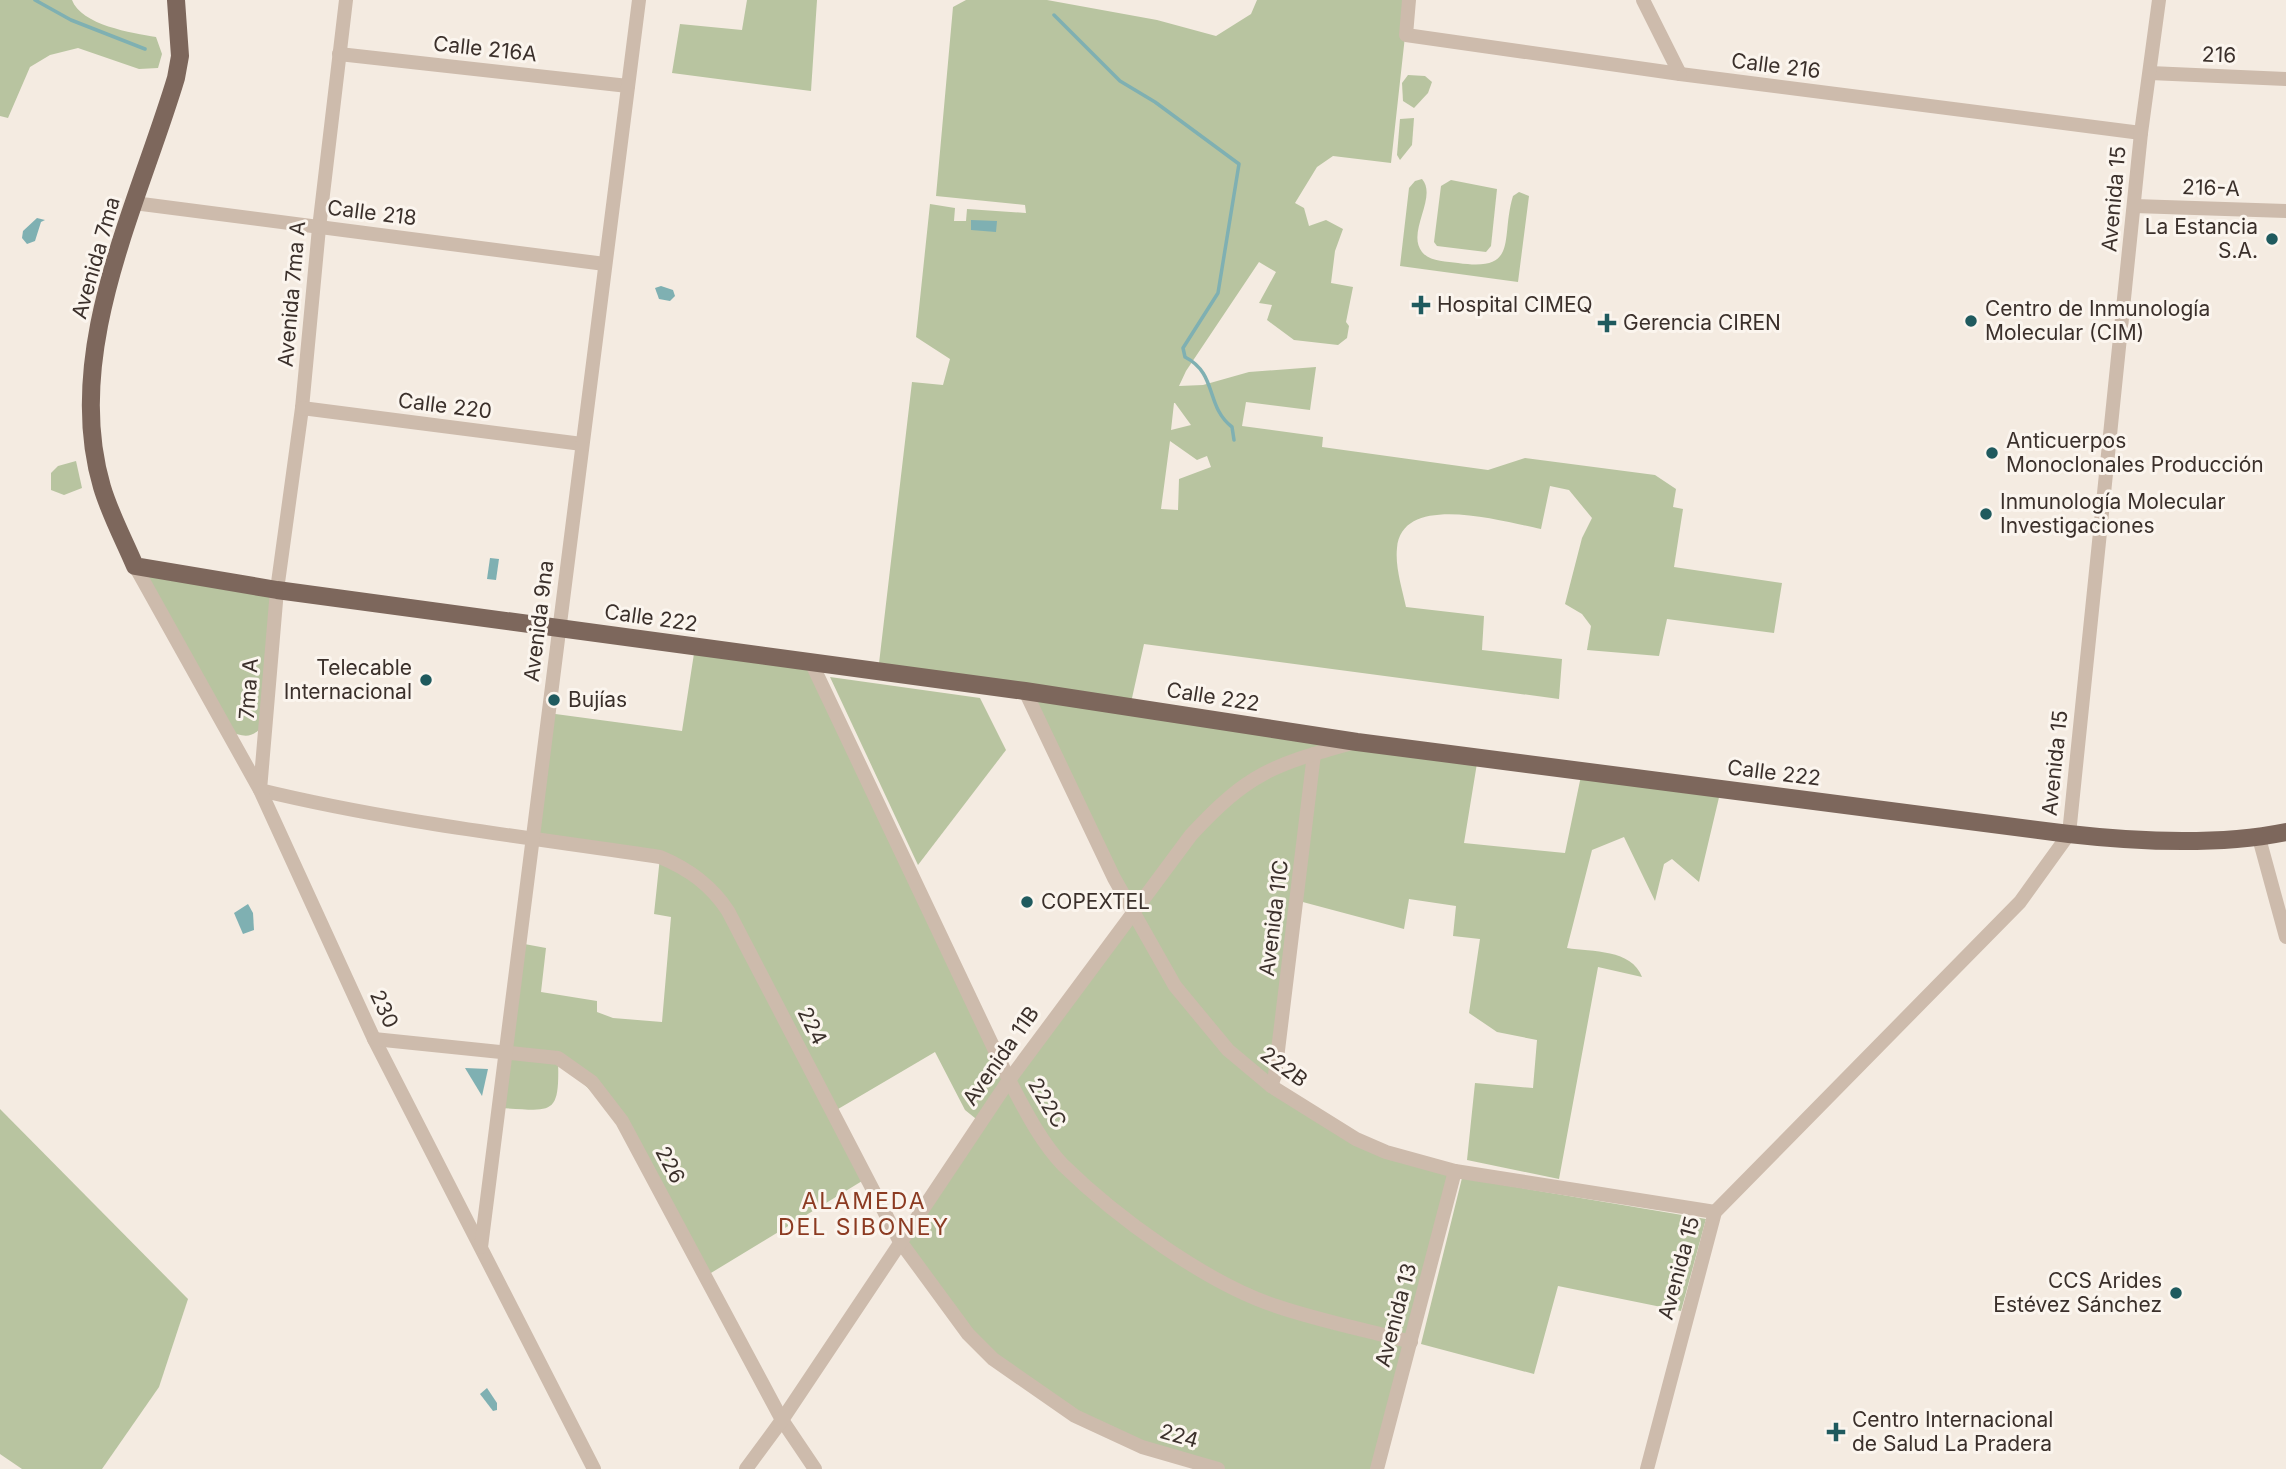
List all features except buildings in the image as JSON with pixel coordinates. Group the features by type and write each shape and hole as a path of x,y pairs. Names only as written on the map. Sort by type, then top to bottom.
{"main road":[{"name":"Avenida 7ma","path":"135,566 102,488 95,452 92,401 100,319 178,67 180,57 177,1"},
{"name":"Calle 222","path":"135,566 277,590 1025,691 1357,742 2069,834 2130,841 2259,838 2286,832"}],"street":[{"name":"Avenida 7ma A","path":"277,590 302,408 319,228 346,0"},
{"name":"Avenida 9na","path":"481,1247 639,0"},
{"name":"Calle 216","path":"1409,0 1406,35 1680,74 2141,133"},
{"path":"1643,0 1680,74"},
{"name":"Avenida 15","path":"1647,1469 1715,1212 2020,902 2069,834 2141,133 2159,0"},
{"name":"Calle 216A","path":"339,54 628,86"},
{"name":"216","path":"2150,73 2286,79"},
{"name":"Calle 218","path":"134,203 605,264"},
{"name":"216-A","path":"2134,206 2286,211"},
{"name":"Calle 220","path":"302,408 582,444"},
{"name":"230","path":"135,566 260,790 374,1039 594,1469"},
{"name":"7ma A","path":"260,790 277,590"},
{"name":"222C","path":"811,664 1009,1080 1033,1124 1062,1164 1172,1251 1230,1287 1275,1306 1411,1342"},
{"name":"222B","path":"1025,691 1114,878 1175,986 1228,1050 1271,1086 1356,1139 1385,1152 1455,1171 1715,1212"},
{"name":"Avenida 11B","path":"746,1469 782,1420 899,1240 1009,1080 1133,909 1191,835 1220,803 1253,777 1314,754 1357,742"},
{"name":"Avenida 11C","path":"1271,1086 1275,1075 1288,981 1314,754"},
{"name":"224","path":"260,790 328,806 660,857 680,866 716,893 742,937 899,1240 942,1302 993,1359 1075,1416 1142,1447 1218,1469"},
{"path":"2259,838 2286,937"},
{"name":"226","path":"374,1039 558,1058 592,1082 622,1121 782,1420 815,1469"},
{"name":"Avenida 13","path":"1377,1469 1455,1171"}],"green space":[{"path":"0,0 72,0 77,9 96,22 156,37 162,54 158,68 139,69 78,48 50,55 30,67 8,118 0,116"},
{"path":"747,0 817,0 811,91 672,73 680,24 742,30"},
{"path":"966,0 1047,0 1157,20 1216,36 1251,14 1257,0 1409,0 1391,163 1333,156 1317,167 1295,203 1304,208 1309,226 1326,220 1343,229 1335,251 1331,283 1353,287 1346,322 1349,326 1347,338 1338,345 1294,340 1267,320 1272,305 1259,303 1276,272 1259,262 1186,371 1179,386 1203,385 1249,372 1316,367 1310,410 1246,402 1242,426 1323,437 1322,447 1488,470 1525,458 1655,475 1676,489 1673,507 1683,509 1674,567 1782,583 1774,633 1667,619 1659,656 1587,650 1591,626 1582,614 1565,604 1582,538 1592,518 1569,490 1550,486 1541,529 1482,517 1436,515 1417,520 1403,530 1397,555 1406,607 1484,616 1482,650 1562,659 1559,699 1144,644 1130,707 1478,757 1464,843 1565,853 1582,771 1721,789 1699,882 1672,859 1664,864 1655,901 1624,837 1592,850 1567,948 1620,957 1630,961 1642,977 1598,967 1559,1179 1467,1160 1475,1083 1533,1088 1537,1040 1497,1032 1469,1013 1480,939 1453,936 1456,906 1409,899 1404,929 1299,901 1271,1086 1331,1125 1455,1171 1377,1469 1216,1469 1075,1416 993,1359 899,1240 980,1122 965,1110 935,1052 833,1112 867,1178 706,1276 622,1121 558,1059 557,1092 549,1107 531,1110 499,1108 519,943 546,948 541,992 597,1001 597,1012 613,1018 662,1022 671,917 654,914 660,857 532,839 548,713 682,731 695,647 812,664 1008,1079 1133,909 1025,691 878,672 912,382 943,385 950,359 916,337 930,204 955,208 954,221 966,221 967,209 1026,213 1025,205 936,196 953,7","holes":["1175,403 1191,425 1171,430","1170,441 1197,460 1207,456 1211,467 1179,479 1178,510 1161,509"]},
{"path":"1408,75 1425,76 1432,82 1428,93 1414,108 1403,101 1402,83"},
{"path":"1414,118 1412,145 1400,160 1397,155 1400,119"},
{"path":"1422,179 1427,195 1419,225 1418,244 1425,255 1438,260 1478,264 1491,262 1499,257 1504,249 1513,196 1519,192 1529,196 1518,282 1400,266 1409,188 1415,181"},
{"path":"1451,180 1497,189 1491,246 1486,252 1437,246 1434,242 1441,186"},
{"path":"76,461 82,488 64,495 51,490 51,473 58,466"},
{"path":"135,566 277,590 268,719 255,733 246,736 227,730"},
{"path":"830,677 980,698 1006,750 918,865"},
{"path":"0,1109 188,1299 159,1387 102,1469 22,1469 0,1454"},
{"path":"1462,1178 1706,1219 1681,1311 1558,1286 1534,1374 1421,1344"}],"water":[{"path":"37,218 45,220 41,222 35,241 27,244 22,238 23,231"},
{"path":"971,220 997,221 996,232 971,230"},
{"path":"661,286 673,290 675,296 670,301 659,299 655,288"},
{"path":"490,558 499,559 496,580 487,579"},
{"path":"248,904 253,913 254,930 243,934 234,913"},
{"path":"465,1068 488,1069 482,1096"},
{"path":"487,1388 497,1403 497,1410 493,1411 480,1394"}],"waterway":[{"path":"35,0 71,20 145,49"},
{"path":"1054,15 1120,81 1155,102 1239,164 1218,293 1183,348 1185,357 1195,364 1207,381 1218,410 1232,427 1234,440"}],"place":[{"name":"La Estancia S.A.","path":"2272,239"},
{"name":"Hospital CIMEQ","path":"1421,305"},
{"name":"Centro de Inmunología Molecular (CIM)","path":"1971,321"},
{"name":"Gerencia CIREN","path":"1607,323"},
{"name":"Anticuerpos Monoclonales Producción","path":"1992,453"},
{"name":"Inmunología Molecular Investigaciones","path":"1986,514"},
{"name":"Telecable Internacional","path":"426,680"},
{"name":"Bujías","path":"554,700"},
{"name":"COPEXTEL","path":"1027,902"},
{"name":"CCS Arides Estévez Sánchez","path":"2176,1293"},
{"name":"Centro Internacional de Salud La Pradera","path":"1836,1432"}],"district":[{"name":"ALAMEDA DEL SIBONEY","path":"864,1214"}]}
